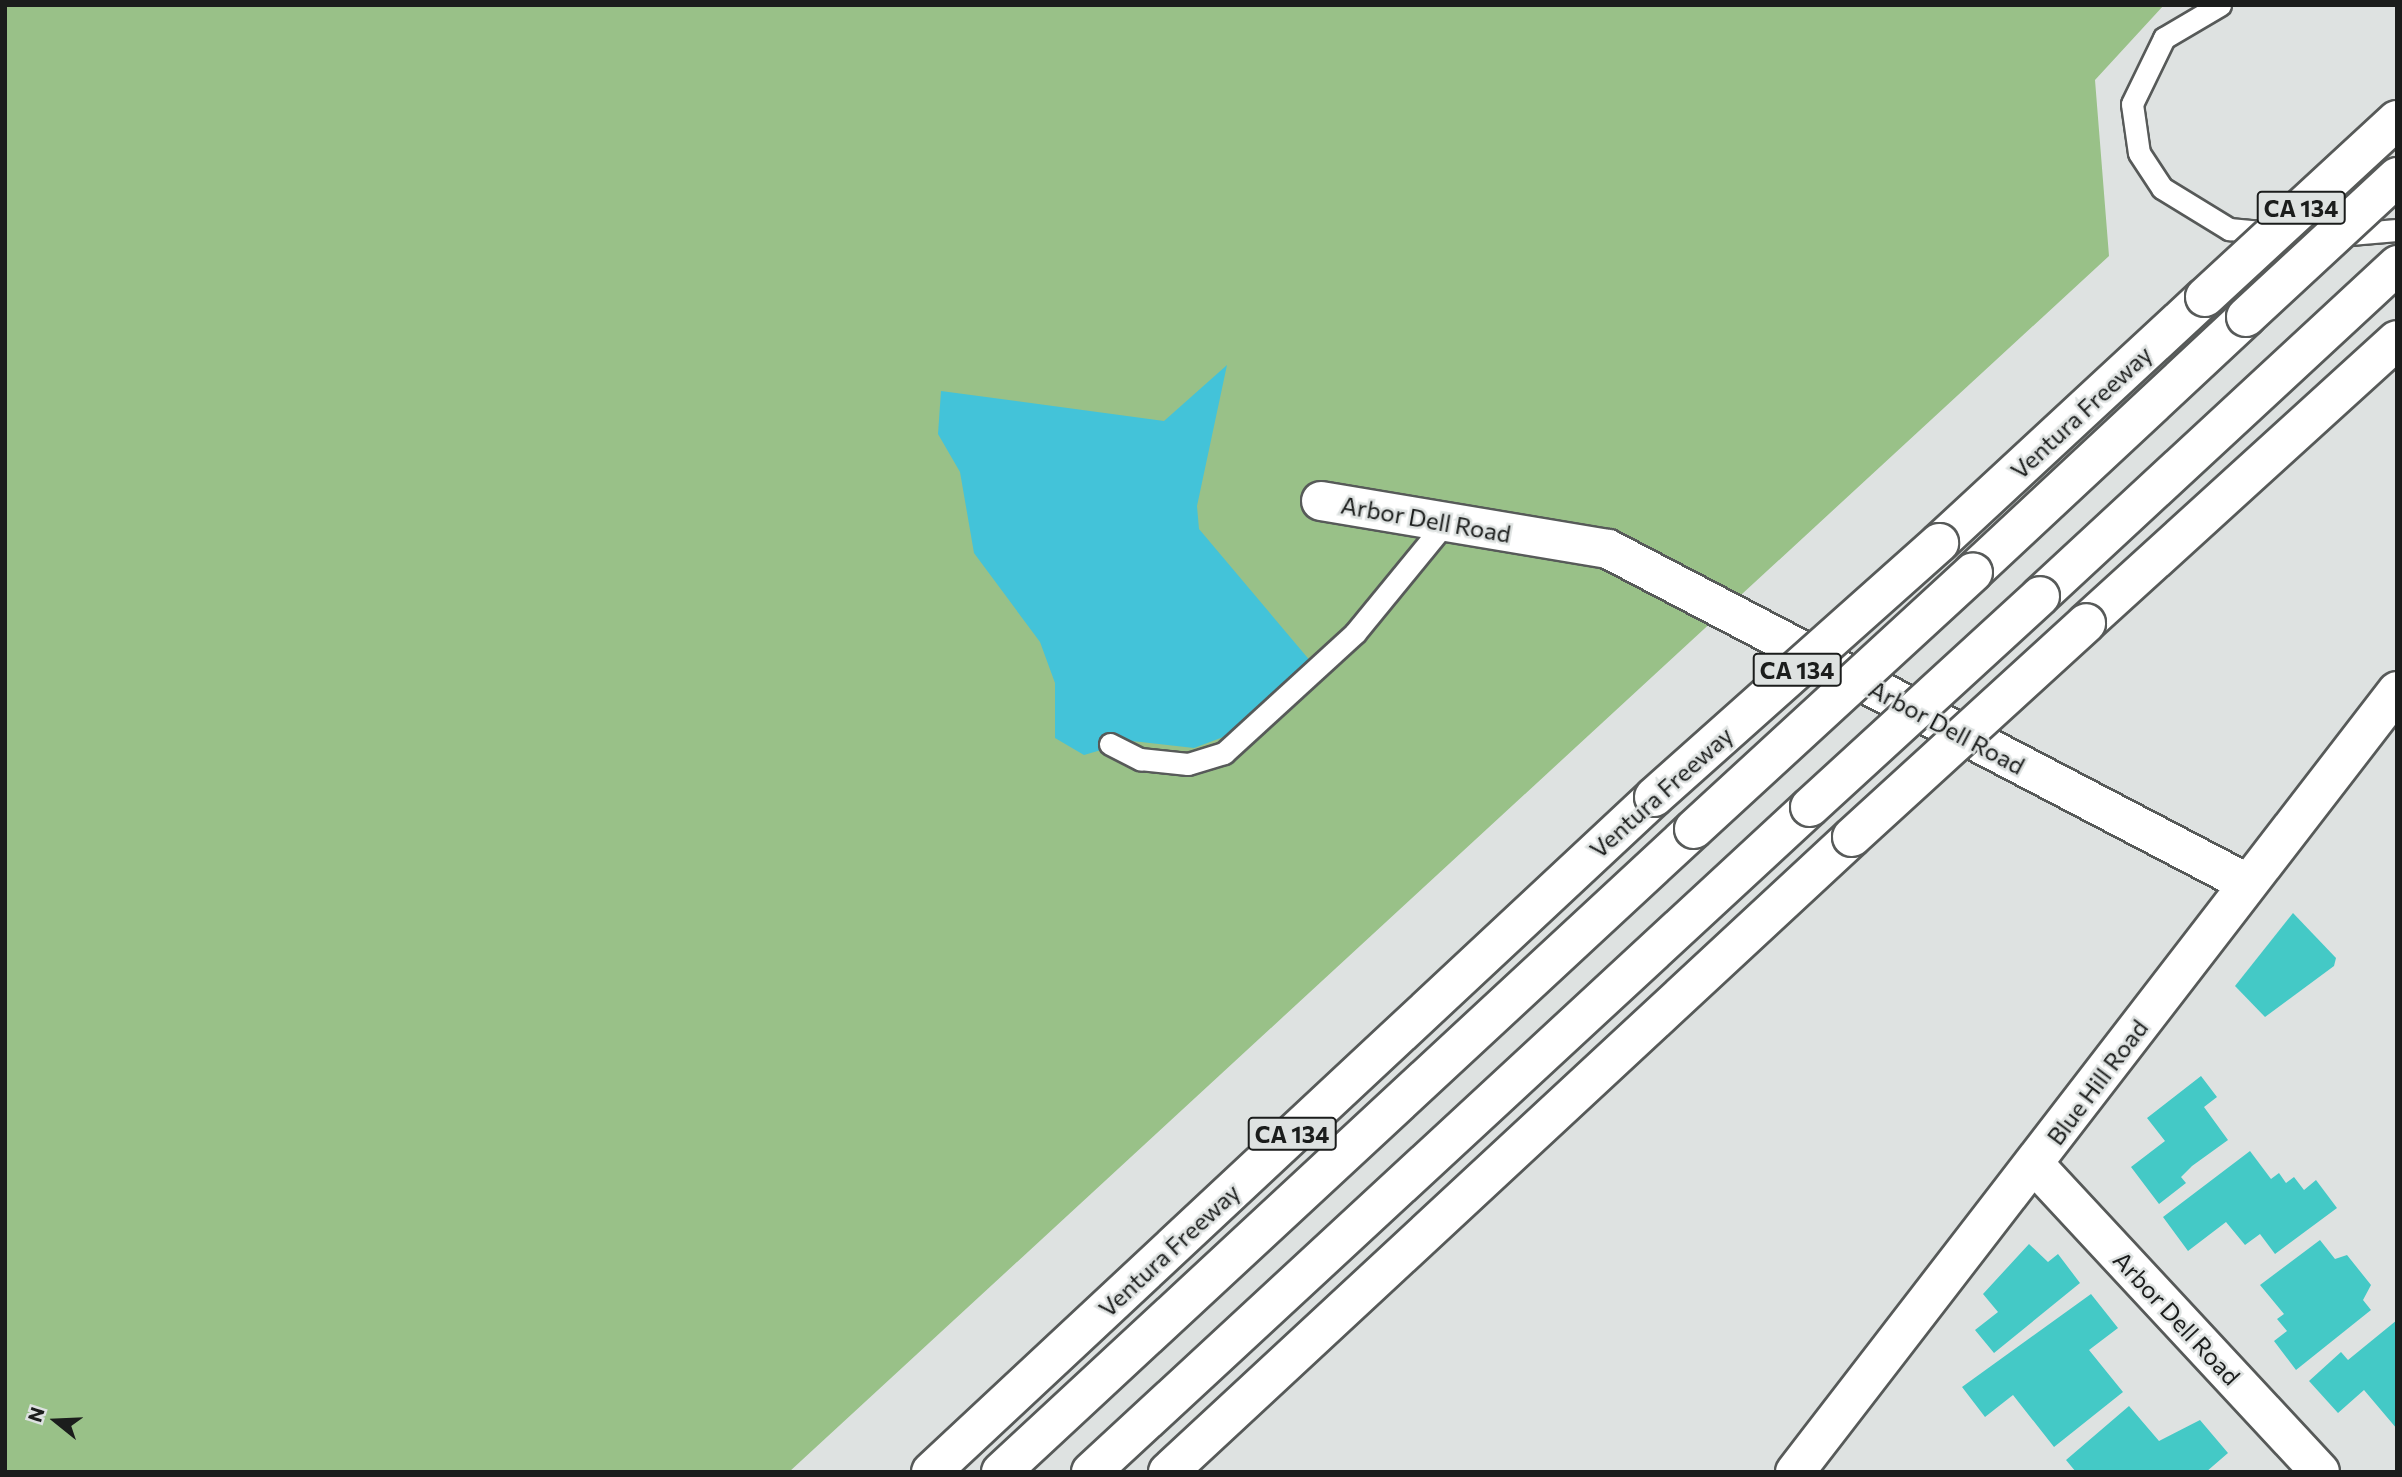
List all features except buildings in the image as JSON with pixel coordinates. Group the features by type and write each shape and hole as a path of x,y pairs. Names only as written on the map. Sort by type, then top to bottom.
{"main road":[{"name":"Ventura Freeway","path":"931,1472 1654,797 1940,543 2397,120"},
{"path":"1001,1472 2397,177"},
{"path":"1091,1472 2397,265"},
{"path":"1168,1472 1852,836 2397,340"},
{"name":"Arbor Dell Road","path":"1321,501 1608,550 2247,883"},
{"name":"Blue Hill Road","path":"1795,1472 2397,691"},
{"name":"Arbor Dell Road","path":"2034,1164 2320,1472"}],"lane":[{"path":"2220,5 2164,38 2132,104 2139,153 2162,188 2228,229 2315,237 2397,230"},
{"path":"1110,744 1140,759 1188,764 1224,753 1354,633 1446,522"}],"green space":[{"path":"5,5 2164,5 2095,80 2109,256 789,1472 5,1472"}],"water":[{"path":"1227,365 1197,506 1199,529 1312,663 1226,736 1194,748 1132,741 1084,755 1055,738 1055,683 1040,642 974,553 960,472 938,434 941,391 1164,421"}]}
